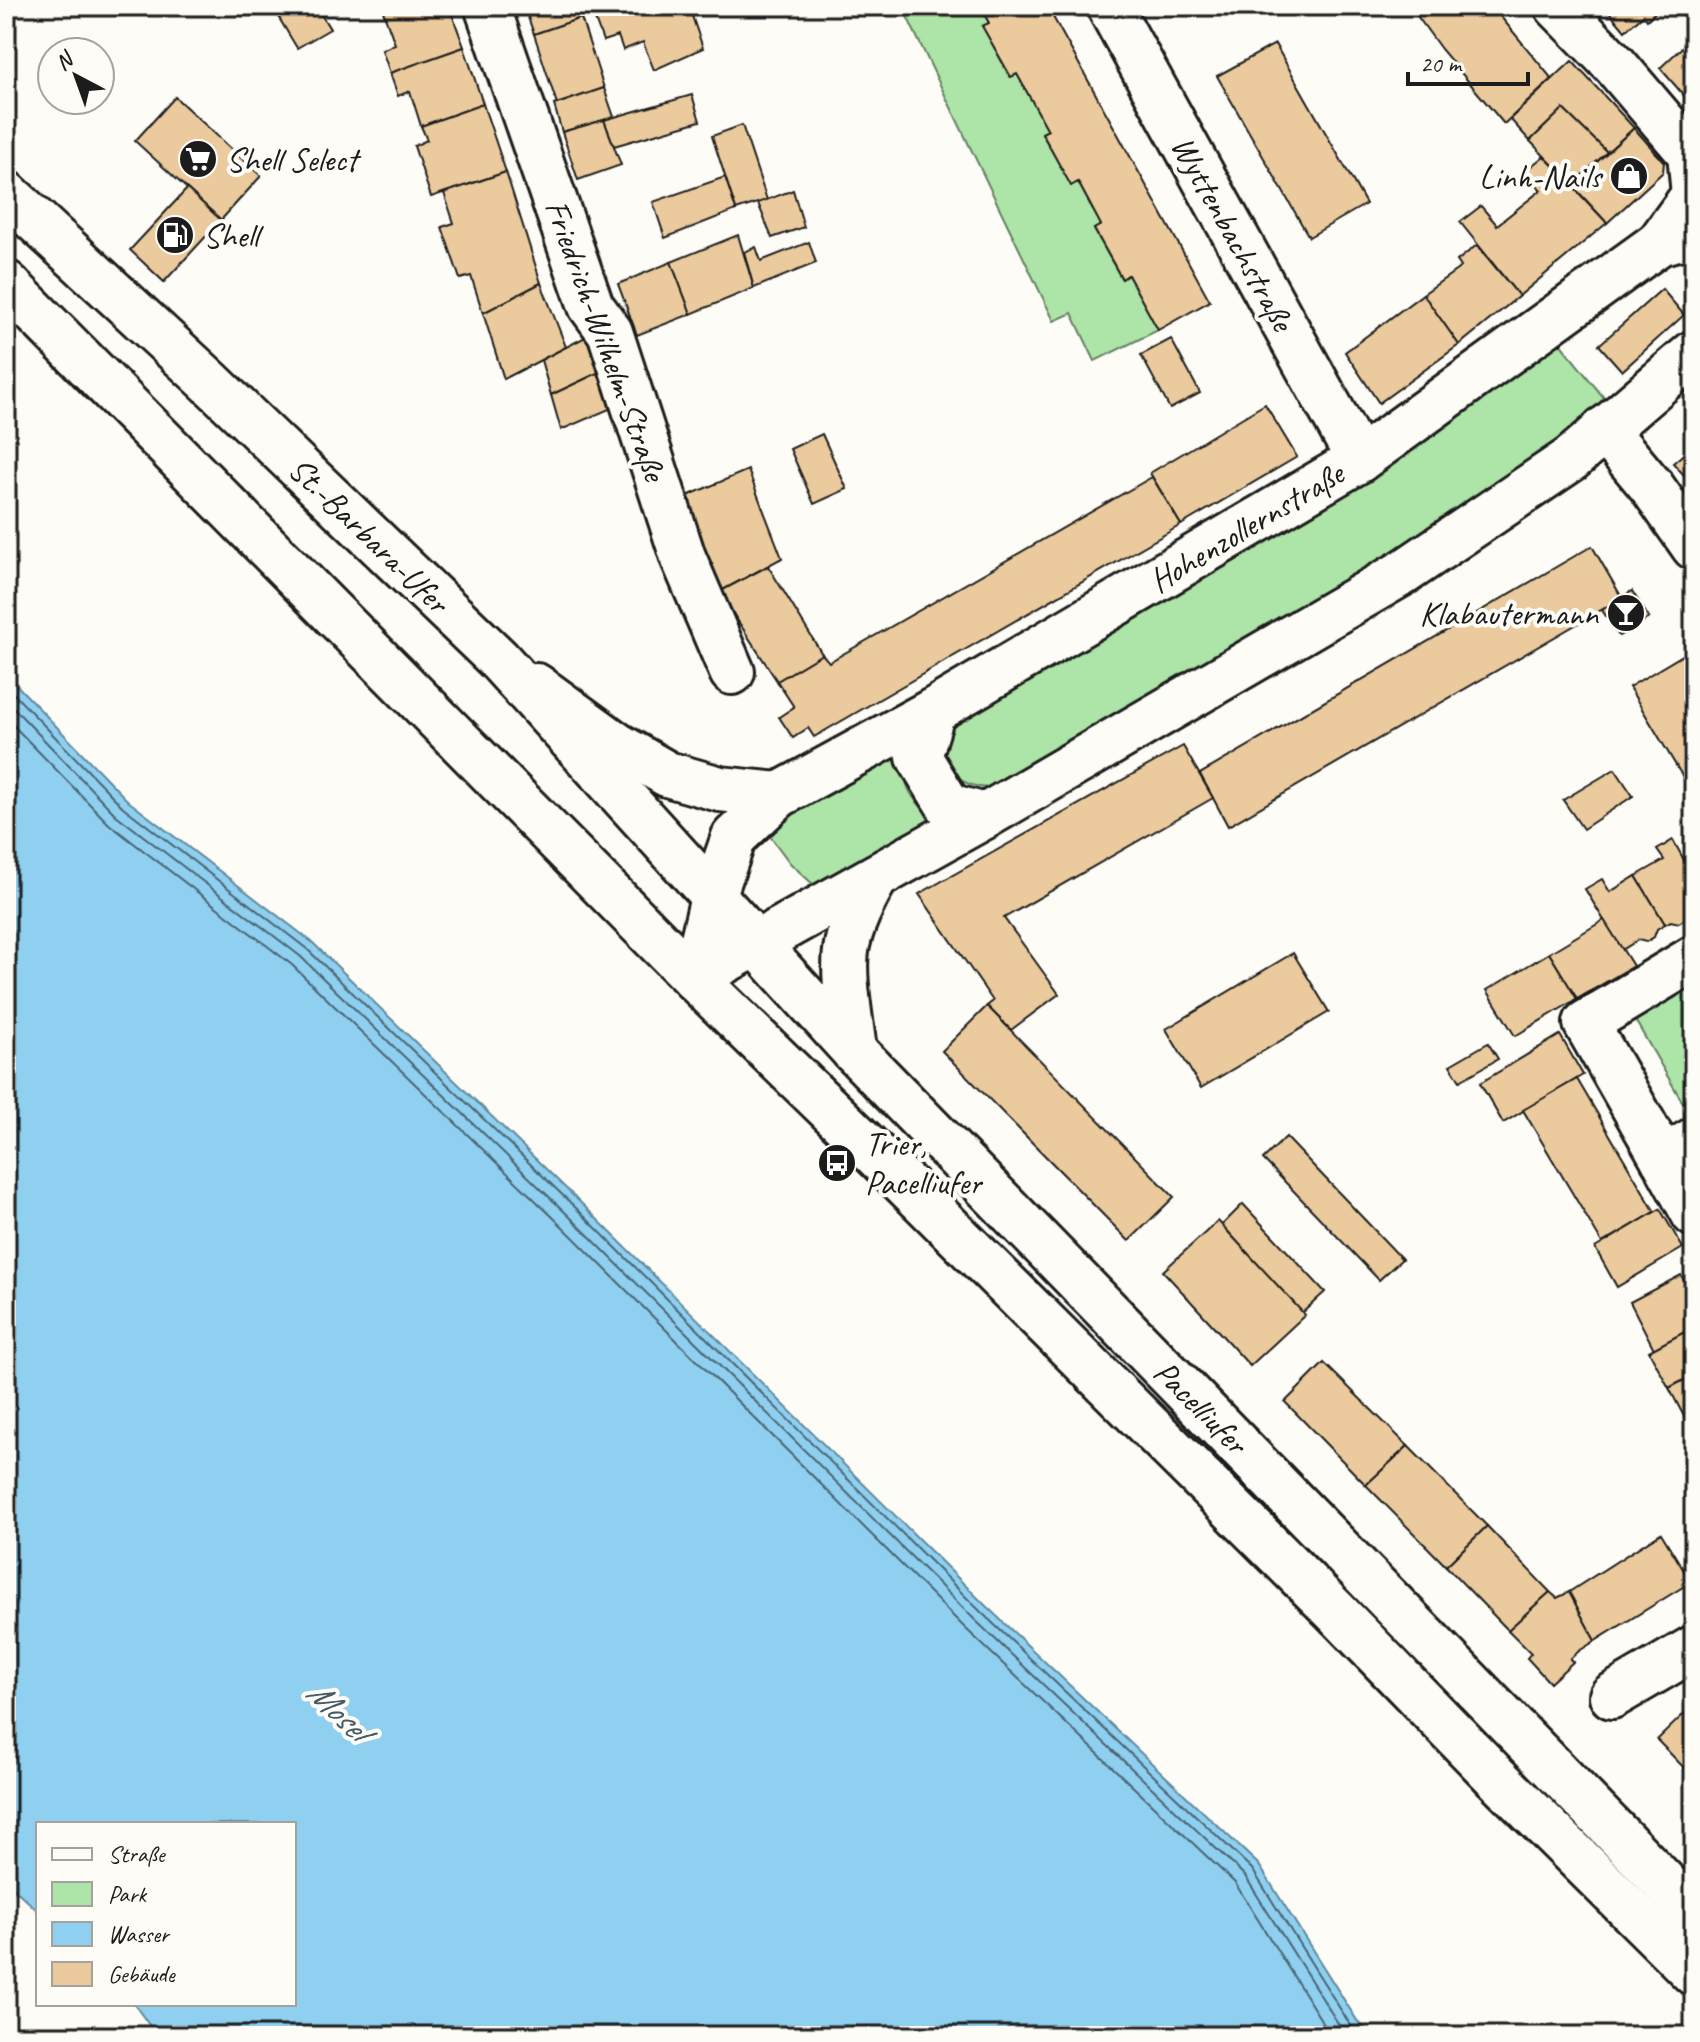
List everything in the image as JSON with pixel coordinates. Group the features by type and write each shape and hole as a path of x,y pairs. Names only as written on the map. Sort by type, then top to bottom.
{"street":[{"name":"Friedrich-Wilhelm-Straße","path":"487,6 591,306 610,332 683,557 732,672"},
{"name":"Wyttenbachstraße","path":"1109,6 1359,460"},
{"name":"Hohenzollernstraße","path":"694,978 713,897 734,837 779,795 933,711 1359,460 1682,244 1694,195 1690,153 1615,65 1557,6"},
{"name":"St.-Barbara-Ufer","path":"6,193 209,381 498,659 713,897"},
{"path":"6,283 694,978 985,816 1404,572 1571,459 1694,353"},
{"path":"1604,429 1652,487 1694,547"},
{"path":"498,659 617,745 667,774 720,789 779,795"},
{"path":"933,711 919,757 949,806 985,816"},
{"path":"854,1051 846,947 859,907 876,877"},
{"name":"Pacelliufer","path":"713,897 854,1051 1694,1913"},
{"path":"1694,958 1586,1023 1678,1149 1694,1214"},
{"name":"Pacelliufer","path":"694,978 1324,1600 1496,1777 1694,1973"},
{"path":"1612,1696 1694,1648"}],"green space":[{"path":"902,6 980,6 989,23 983,27 1010,77 1017,74 1048,130 1042,134 1071,185 1078,182 1101,225 1094,230 1121,278 1128,275 1158,330 1095,361 1072,313 1054,321"},
{"path":"1559,342 1609,404 1411,547 998,789 969,784 953,771 941,753 947,731 961,716 1346,493"},
{"path":"907,744 904,769 908,788 918,804 936,822 816,887 790,863 767,832 776,823"},
{"path":"1694,977 1694,1096 1683,1103 1631,1013"}],"water":[{"name":"Mosel","path":"6,674 128,801 312,942 583,1205 986,1606 1259,1865 1358,2022 1373,2036 157,2036 135,2006 296,2006 296,1822 36,1822 36,1909 6,1881"}],"building":[{"path":"299,6 316,6 330,29 297,48 279,18"},
{"path":"397,6 449,6 464,47 390,73 382,50 395,44 383,11"},
{"path":"524,6 591,6 593,14 534,34"},
{"path":"599,6 621,6 601,12"},
{"path":"621,6 673,6 676,15 690,10 703,48 654,70 643,42 623,50 618,36 603,41 593,14"},
{"path":"980,6 1047,6 1210,301 1158,330 1128,275 1122,279 1094,229 1101,225 1078,182 1071,186 1042,133 1048,130 1017,74 1011,77 982,26 989,23"},
{"path":"1168,6 1189,6 1173,15"},
{"path":"1410,6 1492,6 1552,79 1504,124 1441,49"},
{"path":"1604,6 1662,6 1647,20 1643,15 1625,31"},
{"path":"581,18 604,88 557,104 534,34"},
{"path":"1694,36 1694,107 1660,68"},
{"path":"1275,44 1366,204 1309,237 1217,76"},
{"path":"464,47 483,104 421,126 410,91 398,96 390,73"},
{"path":"1572,61 1634,128 1607,152 1563,109 1530,141 1510,119"},
{"path":"604,88 614,117 562,132 554,105"},
{"path":"692,95 700,121 614,146 604,120"},
{"name":"Shell Select","path":"175,97 261,176 221,220 135,141"},
{"path":"483,104 506,172 431,197 414,146 427,140 421,126"},
{"path":"1563,109 1607,152 1572,185 1530,141"},
{"path":"604,120 621,165 578,180 562,132"},
{"path":"742,125 767,200 736,210 712,136"},
{"path":"1634,128 1664,162 1663,172 1607,223 1572,185"},
{"path":"1544,156 1607,223 1519,296 1460,222 1481,206 1497,225 1541,190 1525,171"},
{"path":"506,172 541,283 483,313 471,276 460,279 442,227 454,223 444,193"},
{"path":"725,177 736,210 665,238 653,202"},
{"name":"Shell","path":"187,189 221,220 164,282 130,250"},
{"path":"793,190 804,227 772,238 758,203"},
{"path":"738,235 754,288 691,314 671,262"},
{"path":"809,242 816,263 754,288 744,252 756,247 761,261"},
{"path":"1477,245 1519,296 1459,345 1423,294 1461,267 1457,261"},
{"path":"671,262 691,314 637,335 618,284"},
{"path":"541,283 566,347 504,379 483,313"},
{"path":"1662,289 1684,315 1622,371 1599,345"},
{"path":"1423,294 1459,345 1379,403 1345,352"},
{"path":"595,332 604,370 551,395 541,360"},
{"path":"1171,339 1200,393 1170,409 1141,355"},
{"path":"604,370 614,407 561,430 551,395"},
{"path":"1265,404 1297,457 1181,525 1150,473"},
{"path":"822,434 847,489 814,504 790,449"},
{"path":"1694,445 1694,486 1673,463"},
{"path":"748,470 782,558 719,592 680,499"},
{"path":"1152,477 1181,525 814,737 808,728 793,738 779,717 794,707 777,681 822,654 829,662"},
{"path":"1592,546 1622,598 1228,826 1200,774"},
{"path":"768,566 822,654 777,681 719,592"},
{"path":"1632,591 1649,618 1619,636 1602,610"},
{"path":"1683,655 1694,674 1694,787 1690,789 1629,687"},
{"path":"1183,746 1213,798 1004,918 1059,994 1011,1030 987,1006 993,1001 919,894"},
{"path":"1615,769 1633,796 1583,829 1563,800"},
{"path":"1673,840 1694,878 1694,907 1690,909 1688,917 1679,923 1671,921 1665,924 1636,876 1664,860 1657,850"},
{"path":"1636,876 1665,924 1646,942 1638,940 1622,950 1585,889 1602,879 1610,892"},
{"path":"1604,920 1633,966 1577,999 1549,953"},
{"path":"1293,953 1329,1012 1201,1088 1166,1029"},
{"path":"1549,953 1577,999 1515,1036 1487,990"},
{"path":"987,1006 1174,1197 1129,1241 942,1051"},
{"path":"1560,1035 1583,1075 1503,1123 1480,1083"},
{"path":"1488,1043 1498,1059 1460,1081 1450,1065"},
{"path":"1577,1079 1655,1212 1602,1243 1523,1110"},
{"path":"1286,1137 1402,1259 1379,1280 1263,1159"},
{"path":"1243,1204 1325,1292 1302,1313 1222,1225"},
{"path":"1660,1209 1683,1248 1617,1287 1595,1248"},
{"path":"1218,1221 1305,1315 1250,1366 1163,1271"},
{"path":"1681,1275 1694,1299 1694,1327 1654,1349 1630,1302"},
{"path":"1694,1327 1694,1375 1669,1388 1649,1351"},
{"path":"1324,1363 1408,1446 1366,1485 1285,1402"},
{"path":"1694,1375 1694,1418 1687,1422 1669,1388"},
{"path":"1694,1418 1694,1435 1687,1422"},
{"path":"1408,1446 1487,1526 1446,1566 1366,1485"},
{"path":"1487,1526 1550,1592 1508,1630 1446,1566"},
{"path":"1661,1533 1691,1582 1595,1641 1569,1592"},
{"path":"1550,1592 1557,1598 1569,1592 1595,1641 1570,1659 1573,1662 1550,1683 1527,1658 1531,1653 1508,1630"},
{"path":"1694,1704 1694,1778 1657,1740"}],"place":[{"name":"Shell Select","path":"198,159"},
{"name":"Linh-Nails","path":"1629,176"},
{"name":"Shell","path":"175,235"},
{"name":"Klabautermann","path":"1626,613"},
{"name":"Trier, Pacelliufer","path":"837,1163"}]}
